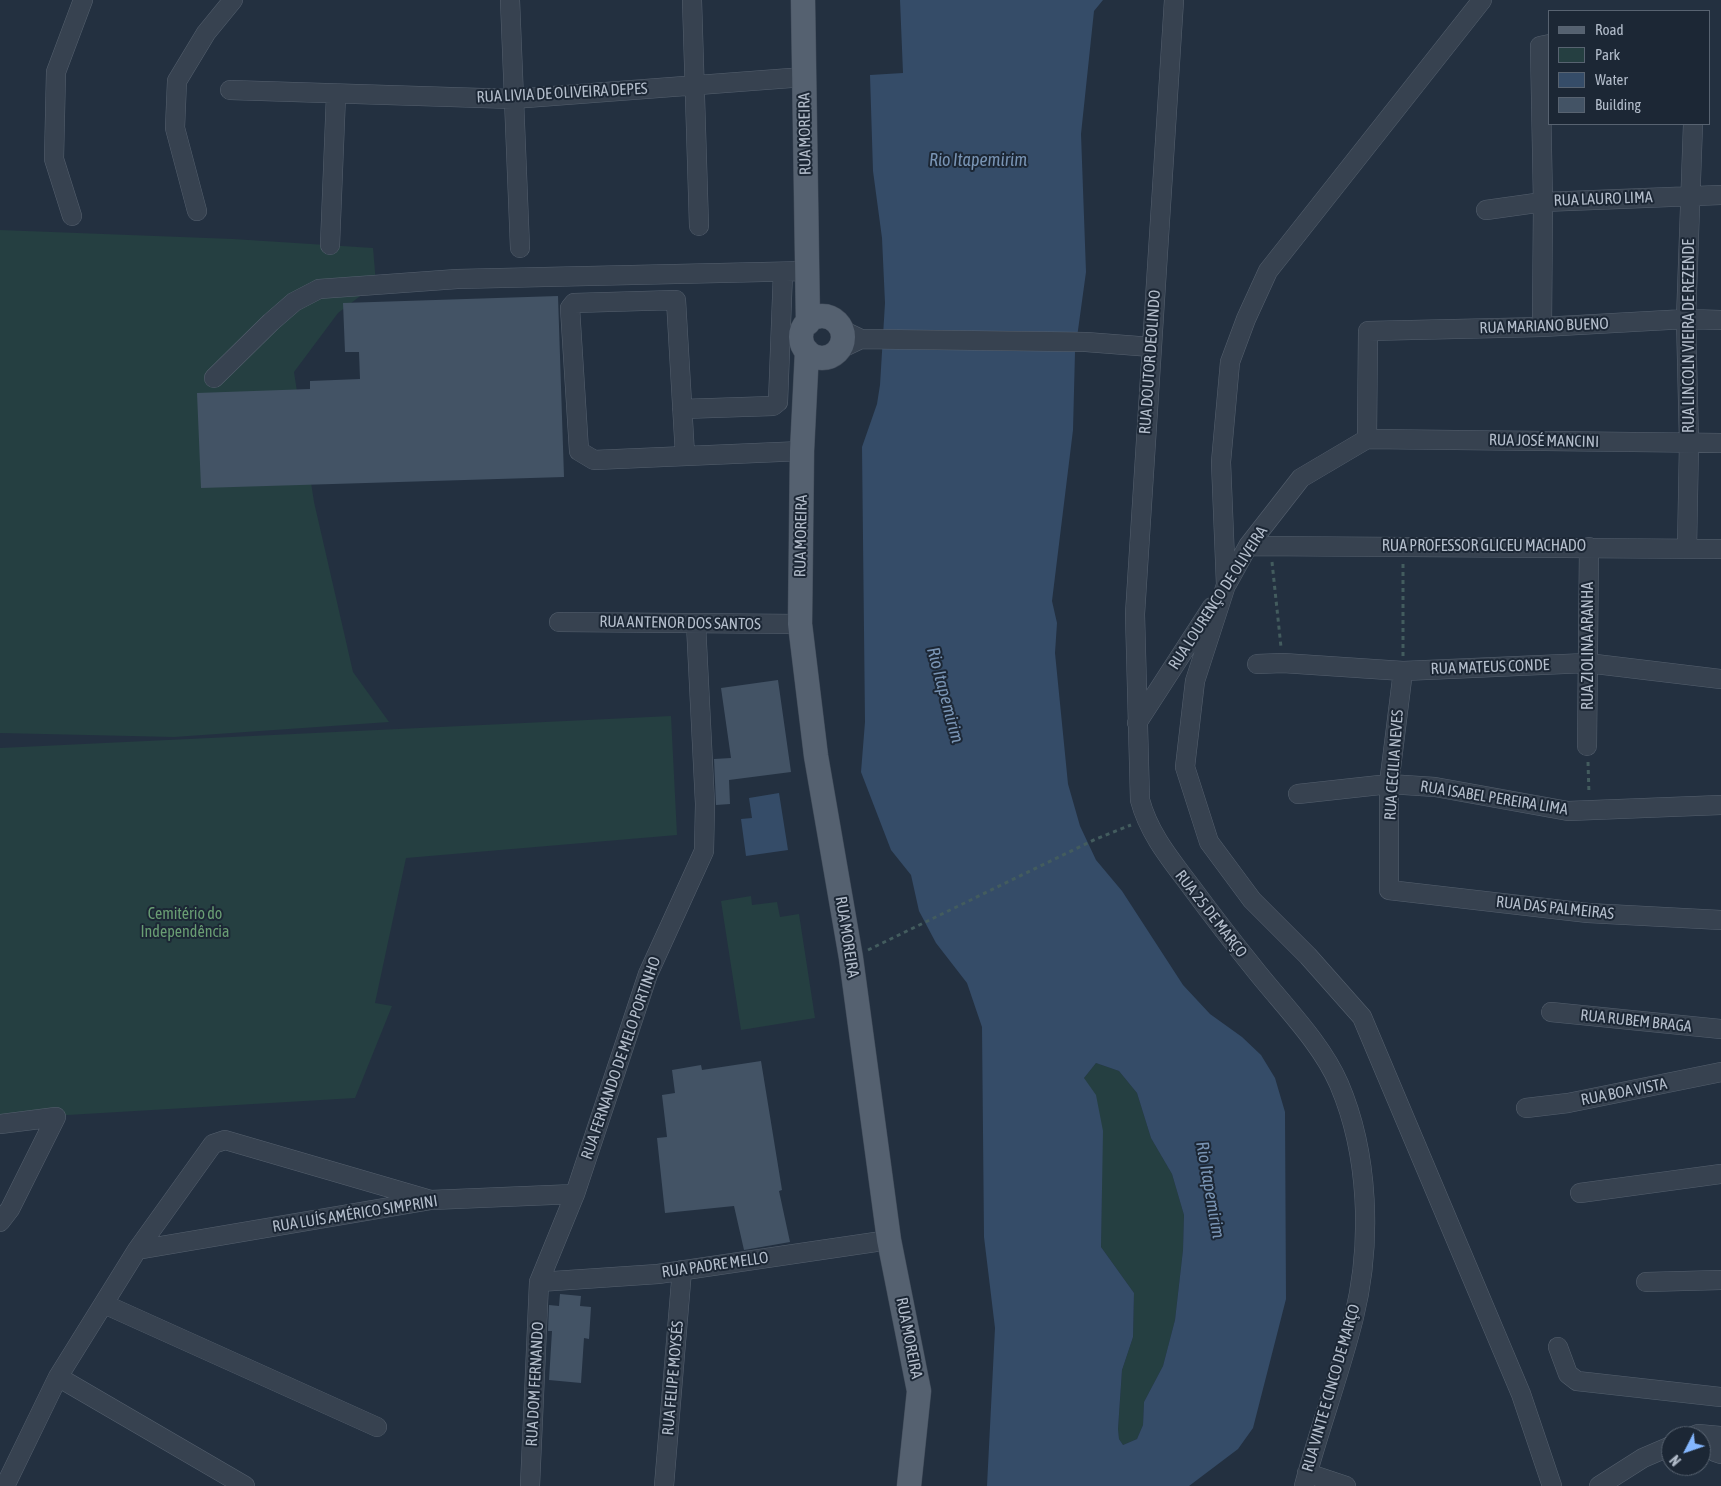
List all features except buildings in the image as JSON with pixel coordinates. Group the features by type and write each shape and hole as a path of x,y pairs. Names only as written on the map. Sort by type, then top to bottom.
{"main road":[{"name":"RUA MOREIRA","path":"803,0 808,276 825,338 805,386 802,451 800,624 816,756 851,958 889,1240 919,1391 909,1486"}],"street":[{"path":"72,216 54,159 56,72 83,0"},
{"path":"197,211 175,128 177,81 206,32 233,0"},
{"path":"510,0 520,248"},
{"path":"692,0 698,226"},
{"name":"RUA DOUTOR DEOLINDO","path":"1137,724 1135,614 1174,0"},
{"path":"1482,0 1268,271 1246,318 1230,362 1221,462 1226,585 1195,681 1185,767 1209,842 1252,900 1308,956 1362,1017 1521,1394 1552,1486"},
{"path":"1542,327 1545,45"},
{"name":"RUA LIVIA DE OLIVEIRA DEPES","path":"230,90 336,95 513,99 804,77"},
{"path":"330,245 336,95"},
{"name":"RUA LINCOLN VIEIRA DE REZENDE","path":"1687,549 1689,443 1686,319 1693,125"},
{"name":"RUA LAURO LIMA","path":"1486,210 1543,202 1721,195"},
{"path":"214,378 294,302 319,288 457,279 783,272 808,276"},
{"path":"682,409 773,406 778,402 783,272"},
{"path":"685,455 676,300 574,303 570,308 579,451 594,460 802,451"},
{"name":"RUA MARIANO BUENO","path":"1367,439 1368,331 1542,327 1686,319 1721,320"},
{"path":"825,338 1086,342 1151,346"},
{"name":"RUA LOURENÇO DE OLIVEIRA","path":"1137,724 1226,585 1248,546 1301,478 1367,439"},
{"name":"RUA JOSÉ MANCINI","path":"1367,439 1721,443"},
{"name":"RUA PROFESSOR GLICEU MACHADO","path":"1248,546 1721,549"},
{"name":"RUA ZIOLINA ARANHA","path":"1587,746 1588,547"},
{"name":"RUA ANTENOR DOS SANTOS","path":"560,622 800,624"},
{"name":"RUA FERNANDO DE MELO PORTINHO","path":"539,1282 574,1194 648,974 704,850 705,804 696,624"},
{"name":"RUA MATEUS CONDE","path":"1258,664 1282,663 1403,671 1587,663 1721,679"},
{"name":"RUA CECILIA NEVES","path":"1389,890 1389,784 1403,671"},
{"name":"RUA 25 DE MARÇO","path":"1137,724 1139,793 1145,819 1162,849 1322,1053 1338,1083"},
{"name":"RUA ISABEL PEREIRA LIMA","path":"1298,794 1389,784 1435,786 1568,811 1721,805"},
{"name":"RUA DAS PALMEIRAS","path":"1389,890 1588,913 1721,920"},
{"name":"RUA RUBEM BRAGA","path":"1551,1012 1721,1029"},
{"name":"RUA BOA VISTA","path":"1526,1108 1568,1103 1721,1072"},
{"name":"RUA VINTE E CINCO DE MARÇO","path":"1305,1480 1354,1316 1362,1265 1365,1224 1361,1175 1354,1129 1338,1083"},
{"path":"0,1124 56,1117 10,1209 0,1222"},
{"path":"5,1486 58,1377 137,1250 213,1144 219,1140 225,1140 431,1200"},
{"path":"1580,1193 1721,1174"},
{"name":"RUA LUÍS AMÉRICO SIMPRINI","path":"137,1250 431,1200 574,1194"},
{"name":"RUA PADRE MELLO","path":"539,1282 658,1274 889,1240"},
{"name":"RUA FELIPE MOYSÉS","path":"664,1486 682,1270"},
{"path":"1646,1282 1721,1280"},
{"name":"RUA DOM FERNANDO","path":"530,1486 539,1282"},
{"path":"104,1304 377,1427"},
{"path":"1558,1347 1568,1374 1577,1381 1657,1388 1721,1397"},
{"path":"58,1377 225,1481 245,1486"},
{"path":"1599,1486 1643,1458 1661,1450"},
{"path":"1305,1480 1346,1486"}],"path":[{"path":"1270,546 1282,663"},
{"path":"1403,546 1403,671"},
{"path":"851,958 1096,839 1145,819"}],"green space":[{"path":"0,230 233,239 373,248 376,284 338,313 294,372 314,502 353,672 389,722 174,737 0,733"},
{"name":"Cemitério do Independência","path":"671,716 677,835 406,858 375,1003 392,1006 355,1098 0,1119 0,748"},
{"path":"751,896 752,905 777,902 780,917 799,914 815,1018 741,1030 721,901"},
{"path":"1096,1063 1119,1071 1137,1093 1151,1138 1172,1174 1184,1215 1183,1250 1175,1320 1163,1366 1144,1402 1143,1425 1137,1439 1123,1445 1119,1439 1118,1429 1122,1370 1133,1337 1134,1293 1101,1247 1102,1131 1084,1078"}],"water":[{"name":"Rio Itapemirim","path":"900,0 1103,0 1094,11 1081,134 1086,272 1075,352 1073,430 1052,601 1057,623 1055,653 1068,784 1080,826 1096,860 1122,891 1183,985 1210,1014 1242,1037 1261,1055 1275,1078 1285,1112 1286,1299 1253,1428 1238,1449 1189,1486 987,1486 995,1328 984,1237 982,1027 967,983 936,943 919,911 911,875 891,850 861,772 865,722 862,447 877,404 885,303 882,238 873,171 870,75 903,73","holes":["1096,1063 1119,1071 1137,1093 1151,1138 1172,1174 1184,1215 1183,1250 1175,1320 1163,1366 1144,1402 1143,1425 1137,1439 1123,1445 1119,1439 1118,1429 1122,1370 1133,1337 1134,1293 1101,1247 1103,1131 1096,1095 1084,1078"]},
{"path":"779,793 788,850 746,856 741,819 752,818 749,798"}]}
